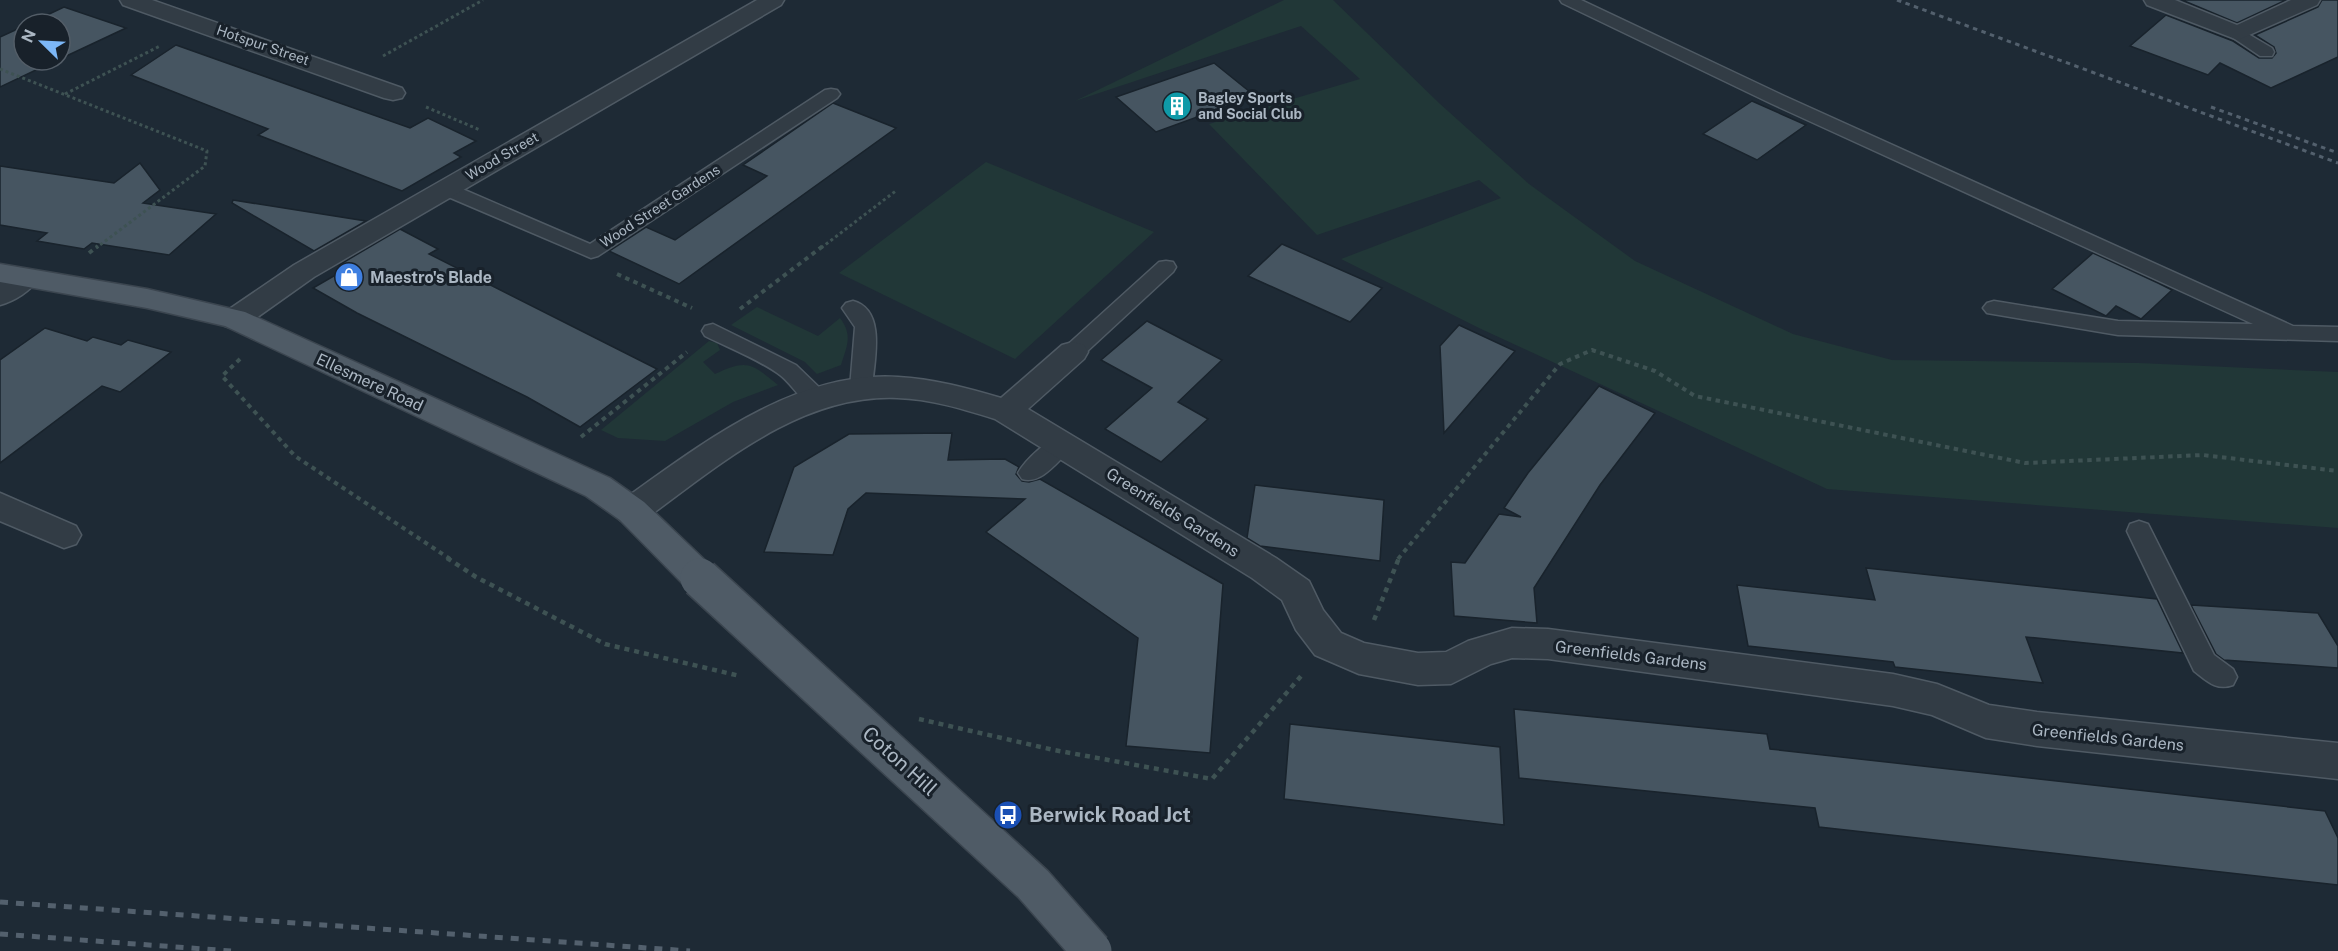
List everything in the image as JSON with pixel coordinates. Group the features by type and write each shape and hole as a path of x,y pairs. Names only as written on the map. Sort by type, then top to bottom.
{"main road":[{"name":"Ellesmere Road","path":"25,278 174,303 235,319 598,487 632,511 700,578"},
{"name":"Coton Hill","path":"700,578 1033,884 1092,951"}],"street":[{"name":"Hotspur Street","path":"131,0 348,75 393,93"},
{"name":"Wood Street","path":"235,319 304,271 773,0"},
{"path":"2155,0 2238,33 2309,0"},
{"path":"0,296 25,278"},
{"path":"1006,411 1073,352"},
{"name":"Greenfields Gardens","path":"632,511 730,441 784,411 816,398 861,388 894,387 942,392 980,401 1006,411 1254,562 1296,591 1309,619 1343,651 1418,669 1451,668 1481,652 1512,642 1548,644 1893,690 1937,700 1986,721 2037,729 2338,761"},
{"path":"4,514 64,535"}],"lane":[{"path":"1568,0 1776,99 2288,332"},
{"path":"2238,33 2266,52"},
{"name":"Wood Street Gardens","path":"446,189 591,252 831,94"},
{"path":"1073,352 1166,267"},
{"path":"853,308 866,326 861,388"},
{"path":"1994,308 2118,328 2338,334"},
{"path":"718,327 788,370 816,398"},
{"path":"1030,473 1062,444"},
{"path":"2139,531 2204,663 2223,677"}],"path":[{"path":"348,75 483,0"},
{"path":"65,94 202,25"},
{"path":"0,69 207,151 205,166 25,278"},
{"path":"393,93 519,147"},
{"path":"548,464 718,327 897,190"},
{"path":"591,252 594,263 718,327"},
{"path":"266,333 222,376 295,456 476,578 605,644 743,677"},
{"path":"916,718 1054,750 1212,779 1343,651 1398,559 1560,364 1592,350 1655,371 1695,396 2025,463 2204,455 2338,471"}],"green space":[{"path":"1284,0 1333,0 1439,103 1529,184 1635,261 1793,334 1892,360 2139,363 2338,372 2338,528 1827,489 1479,328 1341,259 1501,198 1479,180 1317,235 1209,124 1360,79 1301,26 1075,101"},
{"path":"986,162 1154,232 1015,359 839,273"},
{"path":"757,307 818,336 840,318 848,335 841,365 817,374 805,362 731,325"},
{"path":"709,341 717,343 720,350 703,362 715,374 735,366 749,366 762,372 778,385 733,402 665,441 618,438 601,430"}],"building":[{"path":"2182,0 2286,0 2237,23"},
{"path":"2322,0 2338,0 2338,57 2271,88 2220,63 2208,75 2130,46 2166,15 2233,41 2259,58 2272,58 2276,53 2274,47 2255,35 2318,7"},
{"path":"64,7 126,28 72,53 72,12 53,12"},
{"path":"12,32 12,72 32,72 0,87 0,37"},
{"path":"176,45 410,128 428,118 476,141 454,153 461,157 402,191 258,135 268,129 131,75"},
{"name":"Bagley Sports and Social Club","path":"1214,63 1255,96 1156,132 1116,97"},
{"path":"1752,101 1806,125 1757,160 1703,134"},
{"path":"833,103 896,128 679,284 609,251 646,227 675,240 767,176 743,165"},
{"path":"140,163 160,190 143,203 216,214 169,255 92,243 84,249 37,241 47,233 0,225 0,166 114,183"},
{"path":"233,200 366,221 314,251 232,203"},
{"path":"400,229 438,249 429,254 657,369 580,427 527,397 357,313 313,288 346,269 339,265"},
{"path":"1282,244 1382,288 1350,322 1248,276"},
{"path":"2093,253 2172,290 2141,319 2116,306 2106,316 2052,289"},
{"path":"1147,321 1222,360 1178,402 1208,419 1161,462 1105,429 1152,388 1101,360"},
{"path":"1459,325 1515,351 1444,433 1440,346"},
{"path":"45,328 87,341 93,337 121,345 128,340 171,352 120,392 102,386 0,463 0,360"},
{"path":"1599,386 1655,413 1600,485 1534,588 1537,623 1454,616 1451,562 1465,563 1499,514 1521,517 1504,508 1528,473"},
{"path":"952,433 948,460 1005,459 1019,467 1016,474 1022,481 1040,479 1223,584 1210,753 1126,746 1138,638 986,532 1025,499 866,493 848,509 833,555 764,552 794,467 849,434"},
{"path":"1255,485 1384,500 1380,561 1260,546 1247,538"},
{"path":"1866,568 2157,599 2183,653 2026,637 2043,683 1895,667 1893,662 1748,646 1737,585 1875,600"},
{"path":"2191,605 2318,613 2338,646 2338,668 2224,660 2216,654"},
{"path":"1514,709 1767,734 1770,749 2325,811 2338,838 2338,885 1819,827 1815,808 1519,778"},
{"path":"1290,724 1500,747 1504,825 1284,799"}],"railway":[{"path":"1897,0 2338,163"},
{"path":"2211,107 2338,153"},
{"path":"0,902 690,951"},
{"path":"0,934 231,951"}],"place":[{"name":"Bagley Sports and Social Club","path":"1177,106"},
{"name":"Maestro's Blade","path":"349,277"},
{"name":"Berwick Road Jct","path":"1008,815"}]}
